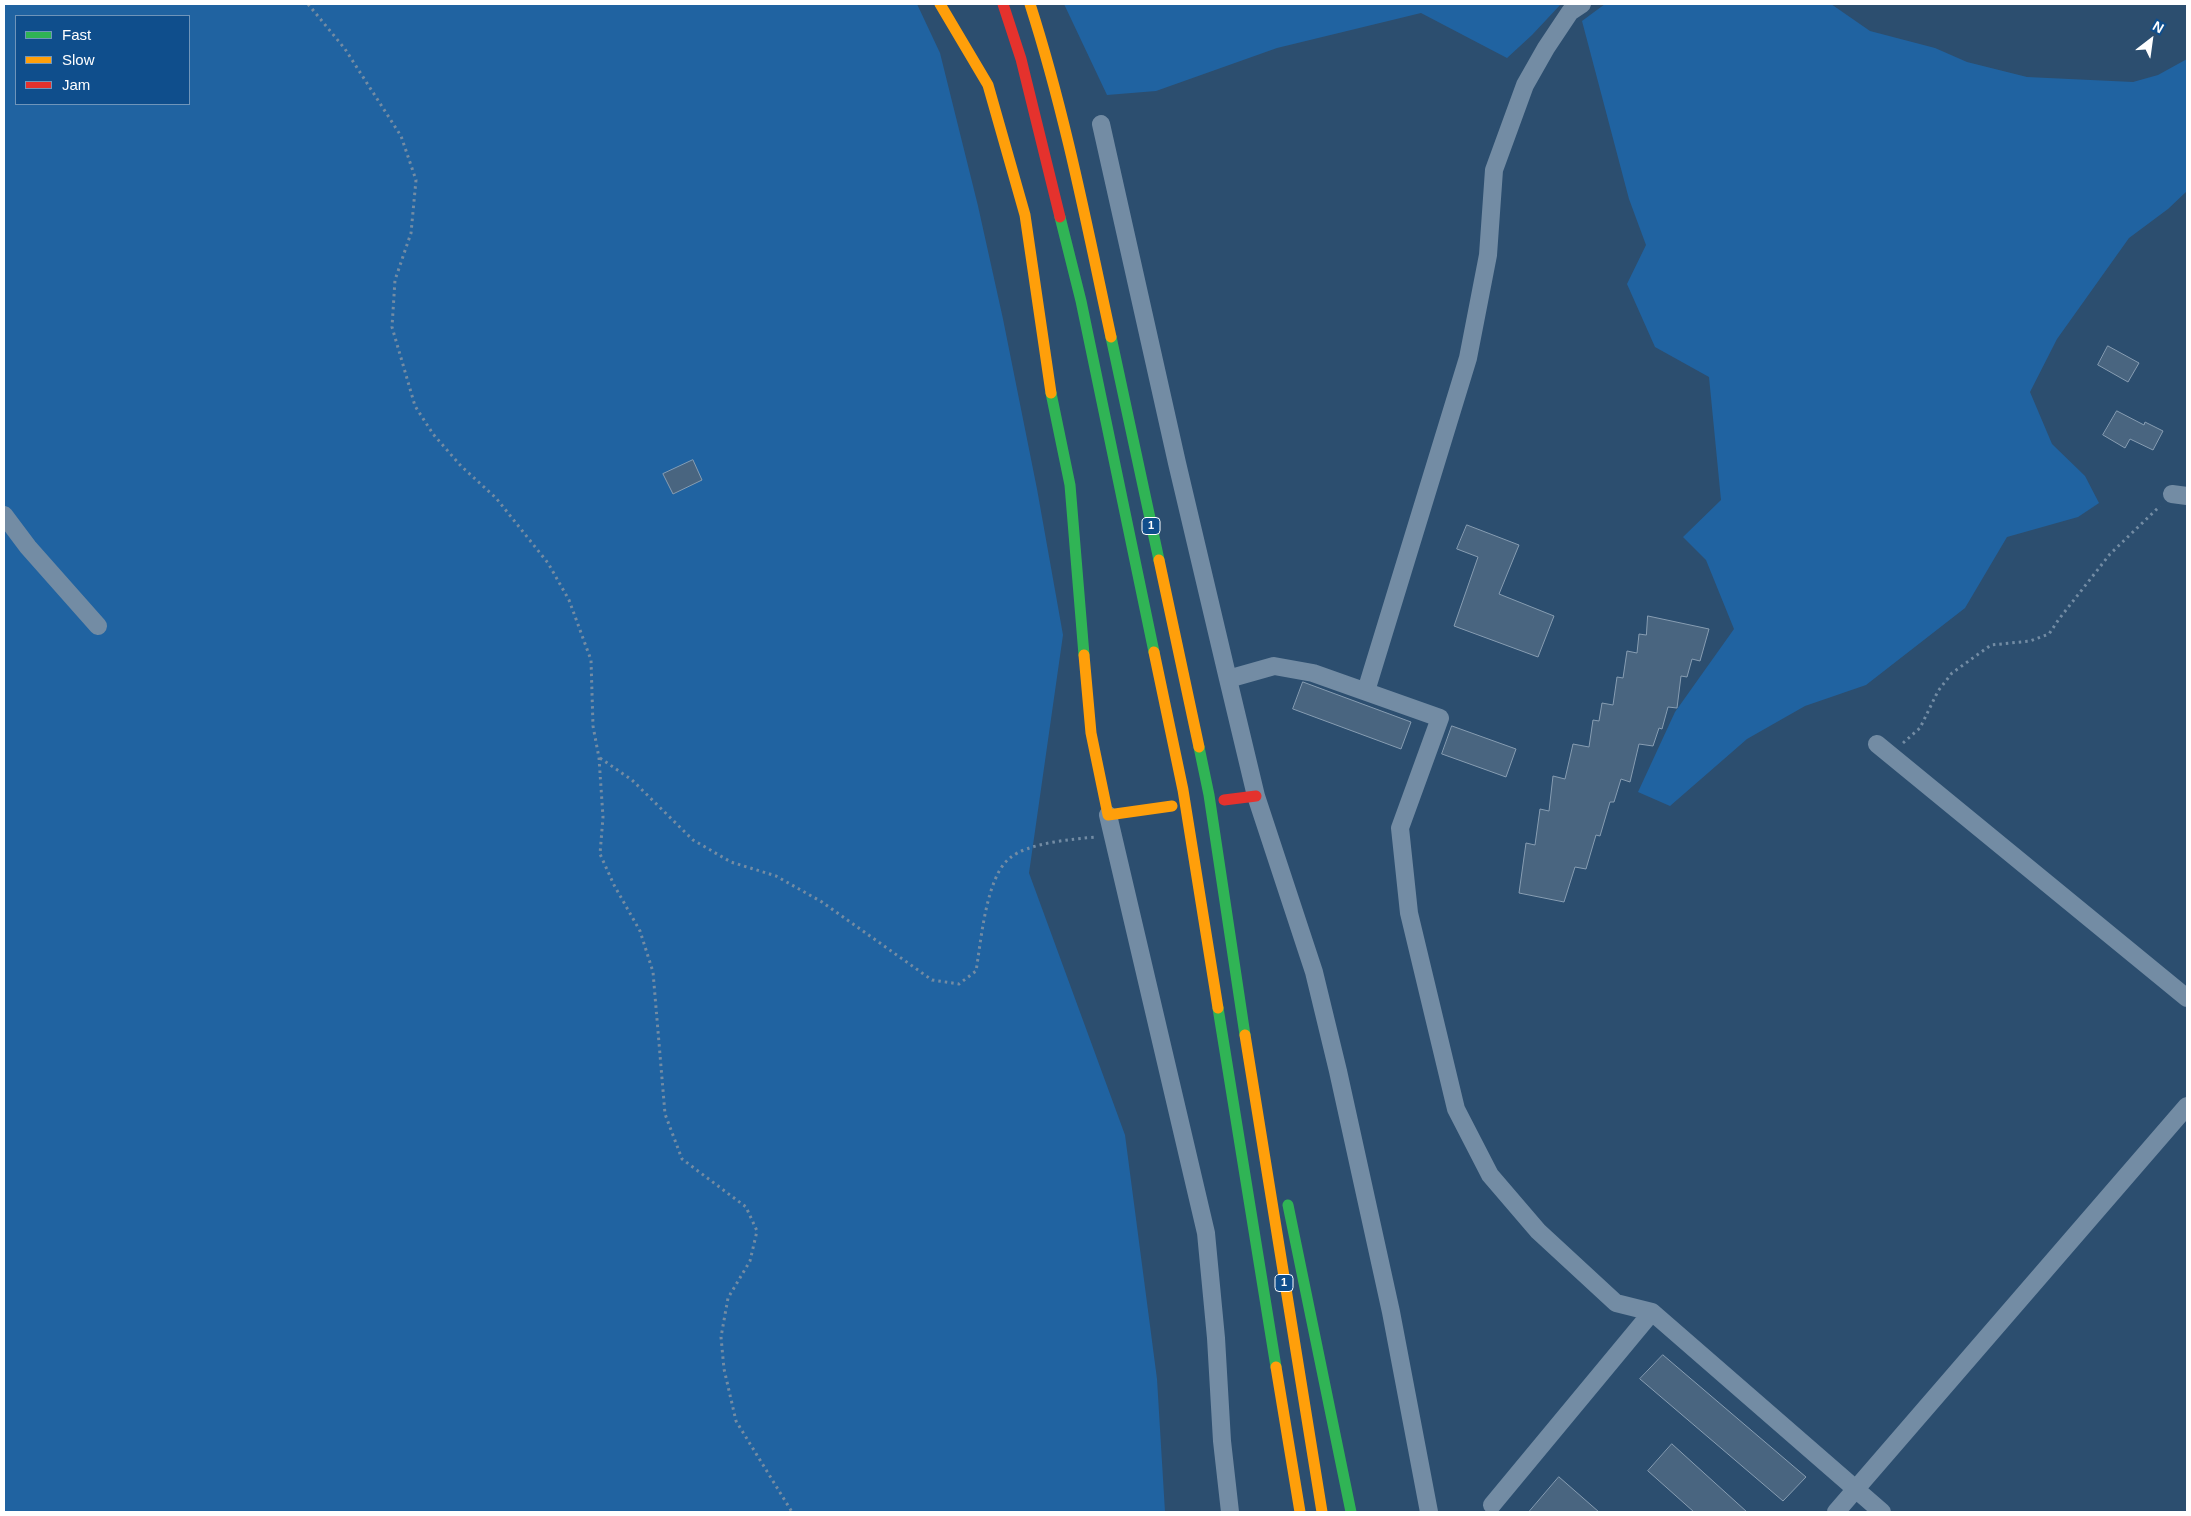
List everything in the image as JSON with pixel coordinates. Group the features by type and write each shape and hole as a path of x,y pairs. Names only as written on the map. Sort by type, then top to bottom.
{"main road":[{"path":"940,4 988,86 1024,215 1047,375 1070,485 1091,733 1108,815 1172,806"},
{"path":"1003,4 1021,59 1081,301 1183,790 1299,1509"},
{"name":"1","path":"1030,4 1045,51 1079,190 1206,785 1322,1512"},
{"path":"1224,800 1256,796"},
{"path":"1248,1054 1279,1168"},
{"path":"1286,1197 1294,1225 1351,1512"}],"street":[{"path":"1366,692 1468,358 1488,256 1494,170 1525,85 1546,48 1570,12 1582,4"},
{"path":"1101,124 1177,463 1256,796 1314,972 1338,1071 1391,1312 1429,1512"},
{"path":"4,515 28,547 98,626"},
{"path":"1228,678 1274,666 1313,673 1440,718 1400,828 1408,912 1456,1109 1490,1175 1538,1232 1616,1304 1652,1312 1882,1512"},
{"path":"1883,749 2187,998"},
{"path":"1108,815 1206,1233 1216,1338 1222,1441 1230,1512"},
{"path":"1836,1512 2187,1106"},
{"path":"1492,1505 1652,1312"}],"path":[{"path":"308,4 345,49 401,136 416,180 411,233 395,280 392,327 416,406 433,434 461,466 502,505 548,563 569,600 591,660 593,726 599,758 603,817 600,854 614,886 640,931 653,972 665,1114 682,1159 746,1208 757,1232 750,1261 728,1298 721,1337 724,1369 736,1420 792,1512"},
{"path":"1883,749 1920,728 1938,691 1952,673 1991,645 2030,641 2049,634 2058,619 2110,554 2180,495"},
{"path":"599,758 632,780 693,840 731,862 776,876 822,902 932,980 959,984 976,971 992,884 1009,858 1039,845 1112,835"}],"shaded area":[{"path":"4,4 917,4 940,53 978,206 1037,489 1063,635 1029,873 1125,1135 1157,1379 1165,1512 4,1512"},
{"path":"1064,4 1561,4 1507,58 1421,13 1277,48 1156,91 1107,95"},
{"path":"1605,4 1831,4 1870,31 1935,48 1967,62 2027,77 2133,82 2158,75 2187,59 2187,191 2168,209 2129,238 2057,339 2030,392 2052,444 2085,476 2099,503 2078,517 2007,537 1965,608 1866,685 1805,706 1747,739 1670,806 1638,792 1675,712 1734,629 1706,560 1683,537 1721,500 1709,377 1655,347 1627,284 1646,245 1629,199 1582,21"}],"building":[{"path":"2108,346 2139,363 2128,382 2098,365"},
{"path":"2117,411 2144,425 2145,422 2163,431 2153,450 2130,439 2125,448 2103,435"},
{"path":"693,460 702,480 673,494 663,474"},
{"path":"1467,525 1519,545 1499,594 1554,616 1538,657 1454,626 1478,557 1457,549"},
{"path":"1648,616 1709,629 1700,661 1692,659 1687,677 1681,676 1677,708 1668,707 1662,729 1659,728 1653,746 1639,744 1630,782 1621,779 1614,802 1610,802 1600,836 1596,835 1586,869 1575,867 1564,902 1519,893 1526,843 1535,845 1540,809 1549,811 1553,776 1565,779 1573,744 1589,747 1593,720 1599,721 1602,703 1613,705 1617,677 1623,678 1627,651 1637,653 1639,634 1646,635"},
{"path":"1303,682 1411,722 1401,749 1293,709"},
{"path":"1452,726 1516,749 1506,777 1442,754"},
{"path":"1663,1355 1806,1477 1783,1501 1640,1379"},
{"path":"1672,1444 1747,1512 1694,1512 1648,1471"},
{"path":"1559,1477 1599,1512 1529,1512"}],"traffic: fast":[{"path":"1060,217 1081,301 1154,652"},
{"path":"1111,337 1159,560"},
{"path":"1051,393 1070,485 1084,655"},
{"path":"1199,747 1209,795 1245,1035"},
{"path":"1218,1008 1276,1367"},
{"path":"1288,1205 1351,1512"}],"traffic: slow":[{"path":"940,4 988,85 1025,215 1051,393"},
{"path":"1030,4 1065,128 1111,337"},
{"path":"1159,560 1199,747"},
{"path":"1154,652 1183,790 1218,1008"},
{"path":"1084,655 1091,733 1108,815 1172,806"},
{"path":"1245,1035 1322,1512"},
{"path":"1276,1367 1300,1512"}],"traffic: jam":[{"path":"1003,4 1021,59 1060,217"},
{"path":"1224,800 1256,796"}]}
